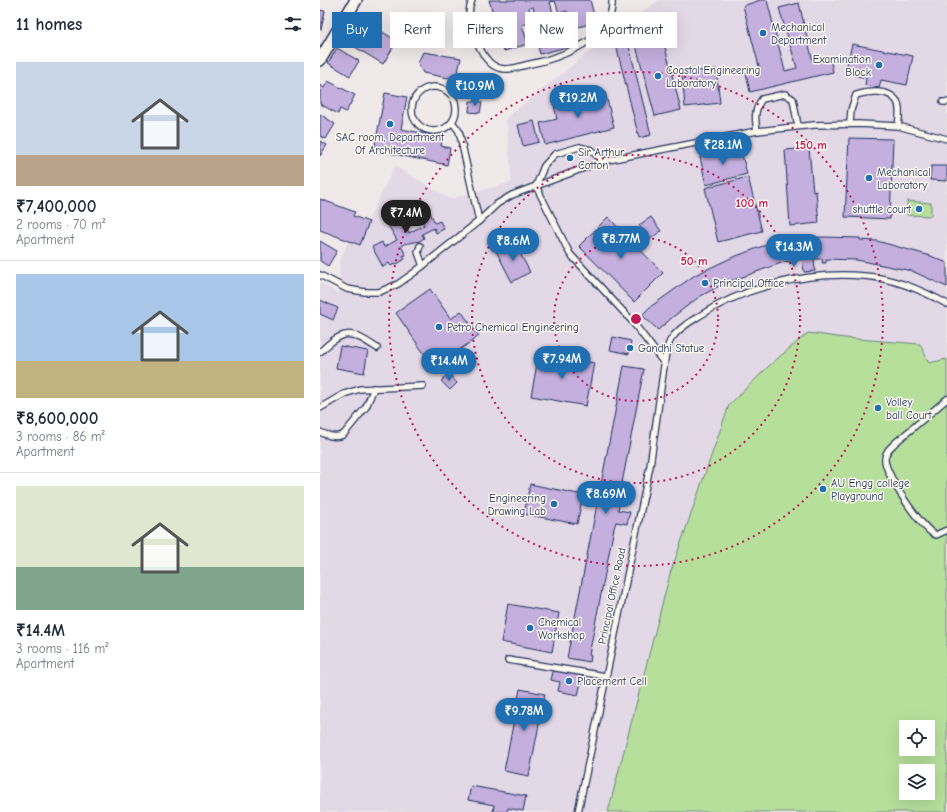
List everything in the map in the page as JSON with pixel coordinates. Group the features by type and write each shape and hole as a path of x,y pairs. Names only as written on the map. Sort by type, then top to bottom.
{"street":[{"path":"321,58 356,0"}],"lane":[{"path":"472,0 469,16 474,36 484,56 492,64 501,69 510,69 543,62 570,52 588,41 600,31 609,18 612,0"},
{"path":"438,87 445,90 454,101 455,115 452,122 440,130 425,130 414,120 412,114 414,99 424,89 438,87"},
{"path":"850,124 851,110 856,95 867,91 887,94 896,101 899,111 898,126"},
{"path":"757,131 755,117 758,104 762,99 784,94 793,99 798,126"},
{"path":"452,122 459,131 479,221"},
{"path":"320,275 346,289 365,292 379,292 398,284 424,266 479,221 497,204 512,195 603,161 757,131 798,126 850,124 898,126 947,139"},
{"path":"603,161 591,150 579,147 554,154 544,166 536,186 570,254 632,321 664,363"},
{"path":"420,246 418,252 424,266"},
{"name":"Principal Office Road","path":"578,812 587,776 605,676 650,466 664,363 666,352 672,337 690,322 713,307 764,286 835,275 865,276 896,282 922,291 947,304"},
{"path":"320,352 333,339 344,333 354,334 377,348"},
{"path":"320,408 344,394 360,389 423,386"},
{"path":"320,432 334,437 340,437 344,434 366,407 374,388"},
{"path":"947,399 888,449 885,459 887,470 894,483 927,529 936,535 947,530"},
{"path":"508,660 605,676"}],"shaded area":[{"path":"659,0 947,0 947,812 320,812 320,283 340,294 339,261 349,241 360,245 371,214 395,166 450,199 512,182 506,118 594,48 677,48 677,12 642,12"}],"green space":[{"name":"shuttle court","path":"907,201 931,203 931,216 907,215"},
{"name":"AU Engg college Playground","path":"808,333 845,338 920,344 929,363 947,359 947,812 608,812 670,574 729,405 771,364"}],"building":[{"path":"489,0 590,0 593,12 586,12 586,25 578,27 578,12 559,12 555,1 550,2 553,12 534,12 533,7 529,8 530,12 525,12 525,24 522,25 525,34 525,45 517,47 517,12 493,12"},
{"name":"Mechanical Department","path":"760,0 767,0 785,71 797,68 779,8 799,3 813,62 830,57 833,72 750,92 746,73 760,70 743,6"},
{"path":"320,10 325,11 321,30 320,29"},
{"path":"382,32 390,37 390,48 393,48 383,64 357,48 382,48"},
{"name":"Examination Block","path":"852,44 913,56 907,85 881,80 879,88 865,85 866,78 845,73"},
{"path":"337,48 359,61 350,76 328,63"},
{"path":"503,48 514,48 504,51"},
{"path":"538,48 563,48 540,54"},
{"path":"617,48 629,48 651,135 639,138"},
{"name":"Coastal Engineering Laboratory","path":"637,48 665,48 681,110 655,116"},
{"path":"423,52 461,58 458,72 448,78 423,73 418,63"},
{"path":"716,69 720,103 685,107 682,73"},
{"path":"328,81 355,95 346,112 340,109 338,114 320,104 320,85 324,88"},
{"path":"605,92 614,127 545,145 540,123 557,119 554,105"},
{"name":"SAC room, Department Of Architecture","path":"385,93 407,97 401,129 443,137 441,146 450,148 447,165 374,150"},
{"path":"470,101 482,102 480,113 469,112"},
{"path":"320,114 335,124 326,139 320,136"},
{"path":"534,121 539,142 523,146 518,125"},
{"name":"Mechanical Laboratory","path":"849,138 893,139 890,219 845,217"},
{"path":"320,141 327,145 320,156"},
{"path":"740,147 747,174 706,185 700,157"},
{"path":"809,148 813,192 816,191 819,223 790,226 785,150"},
{"path":"931,166 947,166 947,181 930,180"},
{"path":"748,177 762,231 718,242 705,188"},
{"path":"320,199 355,212 353,216 369,222 360,245 320,230"},
{"path":"426,204 435,223 440,221 444,229 436,233 434,228 422,234 424,238 420,241 404,244 401,246 406,255 403,256 405,259 397,264 396,263 391,266 389,263 383,267 372,247 382,242 384,247 397,240 386,222","holes":["420,218 424,225 409,233 406,226"]},
{"path":"608,217 663,273 634,302 579,246"},
{"path":"651,217 661,231 649,240 639,225"},
{"name":"Principal Office","path":"823,237 860,238 860,240 877,241 931,256 947,263 947,287 912,271 857,260 826,259 826,263 822,263 823,259 814,259 815,271 804,272 802,259 784,262 723,284 699,297 658,330 642,315 650,307 695,275 731,258 763,246 797,239"},
{"path":"320,241 337,251 328,266 320,261"},
{"path":"514,242 530,272 512,282 496,251"},
{"name":"Petro Chemical Engineering","path":"430,289 451,319 461,311 479,336 434,368 396,313"},
{"path":"320,300 338,308 333,320 320,314"},
{"path":"613,337 631,341 629,354 610,350"},
{"path":"340,346 368,351 364,373 336,368"},
{"path":"539,353 594,363 586,406 531,396"},
{"path":"624,366 644,369 618,504 618,510 630,512 627,524 616,522 614,528 589,655 591,656 590,662 567,658"},
{"path":"449,374 457,383 450,390 441,381"},
{"name":"Engineering Drawing Lab","path":"530,484 583,495 577,524 524,514"},
{"name":"Chemical Workshop","path":"508,604 559,613 552,652 501,642"},
{"name":"Placement Cell","path":"554,668 583,675 578,695 558,691 560,682 551,680"},
{"path":"520,689 545,694 529,776 504,771"},
{"path":"471,786 526,796 523,811 508,808 507,812 493,812 494,805 468,800"}],"place":[{"name":"Mechanical Department","path":"763,33"},
{"name":"Examination Block","path":"879,65"},
{"name":"Coastal Engineering Laboratory","path":"658,76"},
{"name":"SAC room, Department Of Architecture","path":"390,124"},
{"name":"Sir Arthur Cotton","path":"570,158"},
{"name":"Mechanical Laboratory","path":"869,178"},
{"name":"shuttle court","path":"919,209"},
{"name":"Principal Office","path":"705,283"},
{"name":"Petro Chemical Engineering","path":"439,327"},
{"name":"Gandhi Statue","path":"630,348"},
{"name":"Volley ball Court","path":"878,408"},
{"name":"AU Engg college Playground","path":"823,489"},
{"name":"Engineering Drawing Lab","path":"554,504"},
{"name":"Chemical Workshop","path":"530,628"},
{"name":"Placement Cell","path":"569,681"}]}
